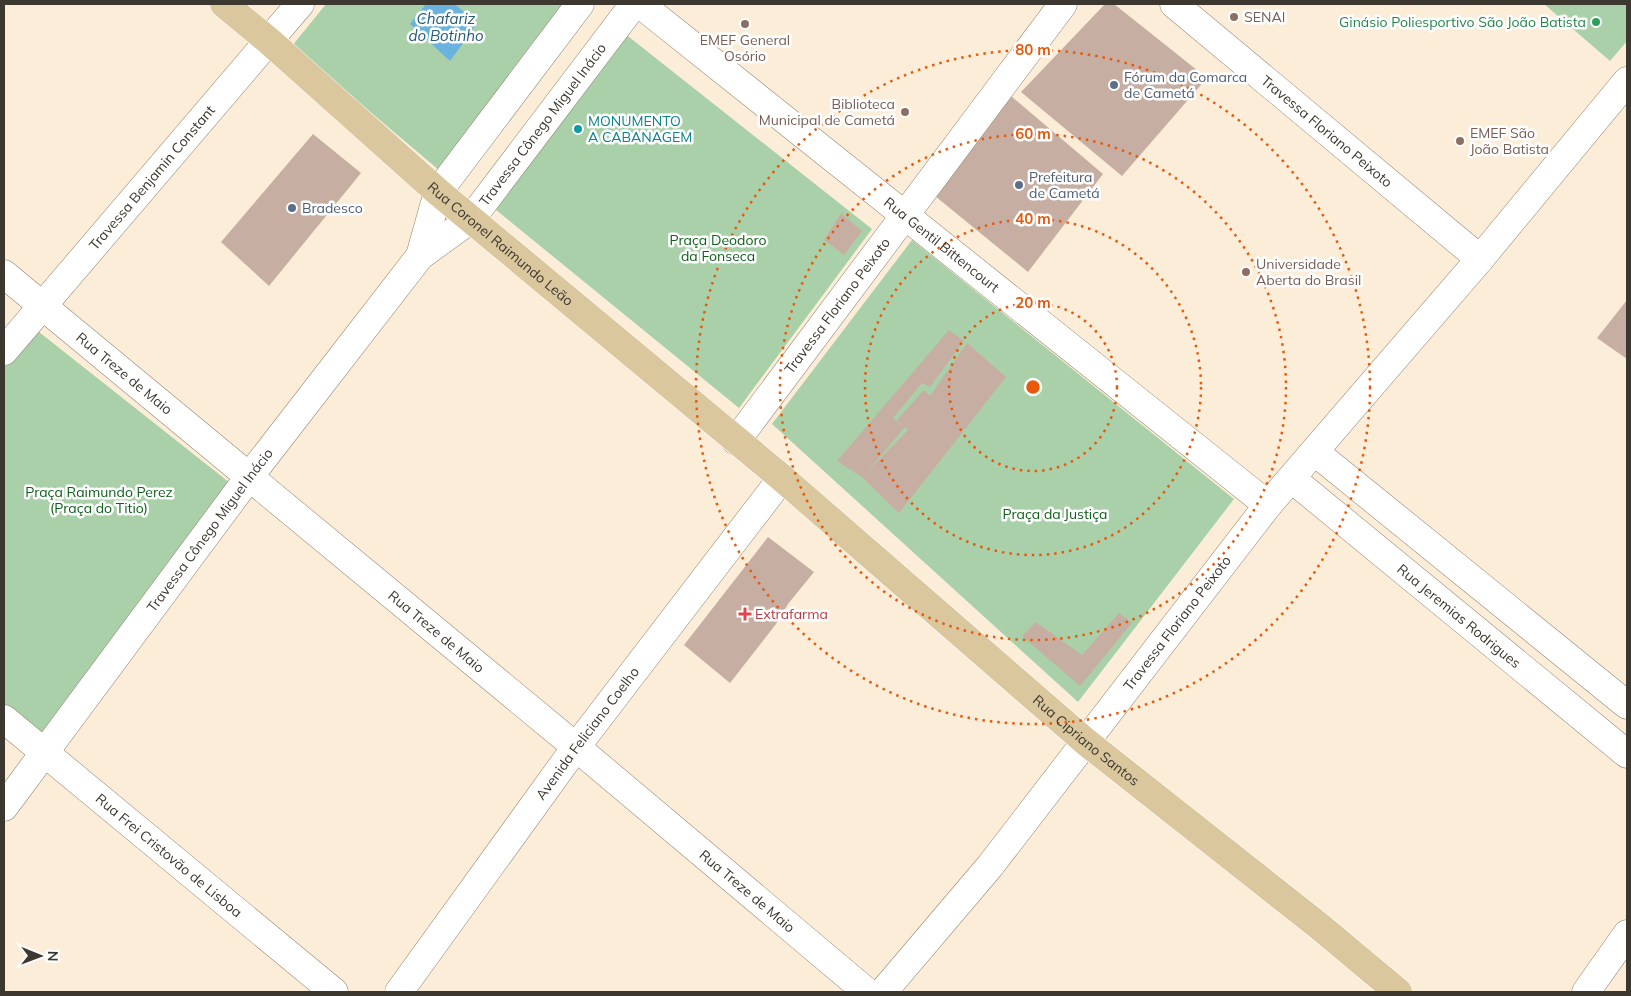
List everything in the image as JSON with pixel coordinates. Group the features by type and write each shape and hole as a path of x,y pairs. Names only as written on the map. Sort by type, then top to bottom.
{"main road":[{"name":"Rua Coronel Raimundo Leão","path":"224,4 269,41 438,192 782,478"},
{"name":"Rua Cipriano Santos","path":"782,478 1086,742 1319,926 1398,992"}],"street":[{"name":"Travessa Benjamin Constant","path":"4,351 300,4"},
{"name":"Travessa Cônego Miguel Inácio","path":"420,256 438,192 580,4"},
{"name":"Travessa Cônego Miguel Inácio","path":"4,807 249,477 420,256 471,219 634,4"},
{"name":"Rua Gentil Bittencourt","path":"640,4 1268,505"},
{"name":"Travessa Floriano Peixoto","path":"736,441 1063,4"},
{"name":"Travessa Floriano Peixoto","path":"1174,4 1480,259"},
{"name":"Travessa Floriano Peixoto","path":"883,992 990,866 1268,505 1480,259 1627,81"},
{"name":"Rua Treze de Maio","path":"4,274 576,747 867,992"},
{"path":"1315,452 1627,705"},
{"name":"Avenida Feliciano Coelho","path":"399,992 576,747 782,478"},
{"name":"Rua Jeremias Rodrigues","path":"1292,479 1627,754"},
{"name":"Rua Frei Cristovão de Lisboa","path":"4,719 334,992"},
{"path":"1586,992 1627,934"}],"green space":[{"path":"326,4 571,4 446,176 292,46"},
{"name":"Ginásio Poliesportivo São João Batista","path":"1544,4 1627,4 1627,41 1610,61"},
{"name":"Praça Deodoro da Fonseca","path":"624,33 872,229 739,408 490,205"},
{"name":"Praça da Justiça","path":"912,240 1234,499 1078,702 772,424"},
{"name":"Praça Raimundo Perez (Praça do Titio)","path":"34,328 230,483 223,488 40,754 4,724 4,364"}],"water":[{"name":"Chafariz do Botinho","path":"426,4 455,4 477,24 450,61 410,24"}],"building":[{"name":"Fórum da Comarca de Cametá","path":"1105,4 1114,4 1207,78 1122,176 1021,92"},
{"name":"Prefeitura de Cametá","path":"1011,96 1103,174 1028,272 935,196"},
{"name":"Bradesco","path":"313,134 361,173 269,286 221,242"},
{"path":"841,213 862,231 844,255 824,240"},
{"path":"1627,300 1627,359 1597,338"},
{"path":"949,330 964,341 930,387 922,383 893,418 905,427 897,420 924,390 930,396 967,343 1006,377 899,513 862,477 837,461","holes":["905,427 908,430 866,473"]},
{"name":"Extrafarma","path":"768,537 814,572 730,683 684,645"},
{"path":"1119,613 1132,623 1080,686 1022,636 1036,622 1082,655"}],"place":[{"name":"SENAI","path":"1234,17"},
{"name":"Ginásio Poliesportivo São João Batista","path":"1596,22"},
{"name":"EMEF General Osório","path":"745,24"},
{"name":"Fórum da Comarca de Cametá","path":"1114,85"},
{"name":"Biblioteca Municipal de Cametá","path":"905,112"},
{"name":"MONUMENTO A CABANAGEM","path":"578,129"},
{"name":"EMEF São João Batista","path":"1460,141"},
{"name":"Prefeitura de Cametá","path":"1019,185"},
{"name":"Bradesco","path":"292,208"},
{"name":"Universidade Aberta do Brasil","path":"1246,272"},
{"name":"Extrafarma","path":"745,614"}]}
